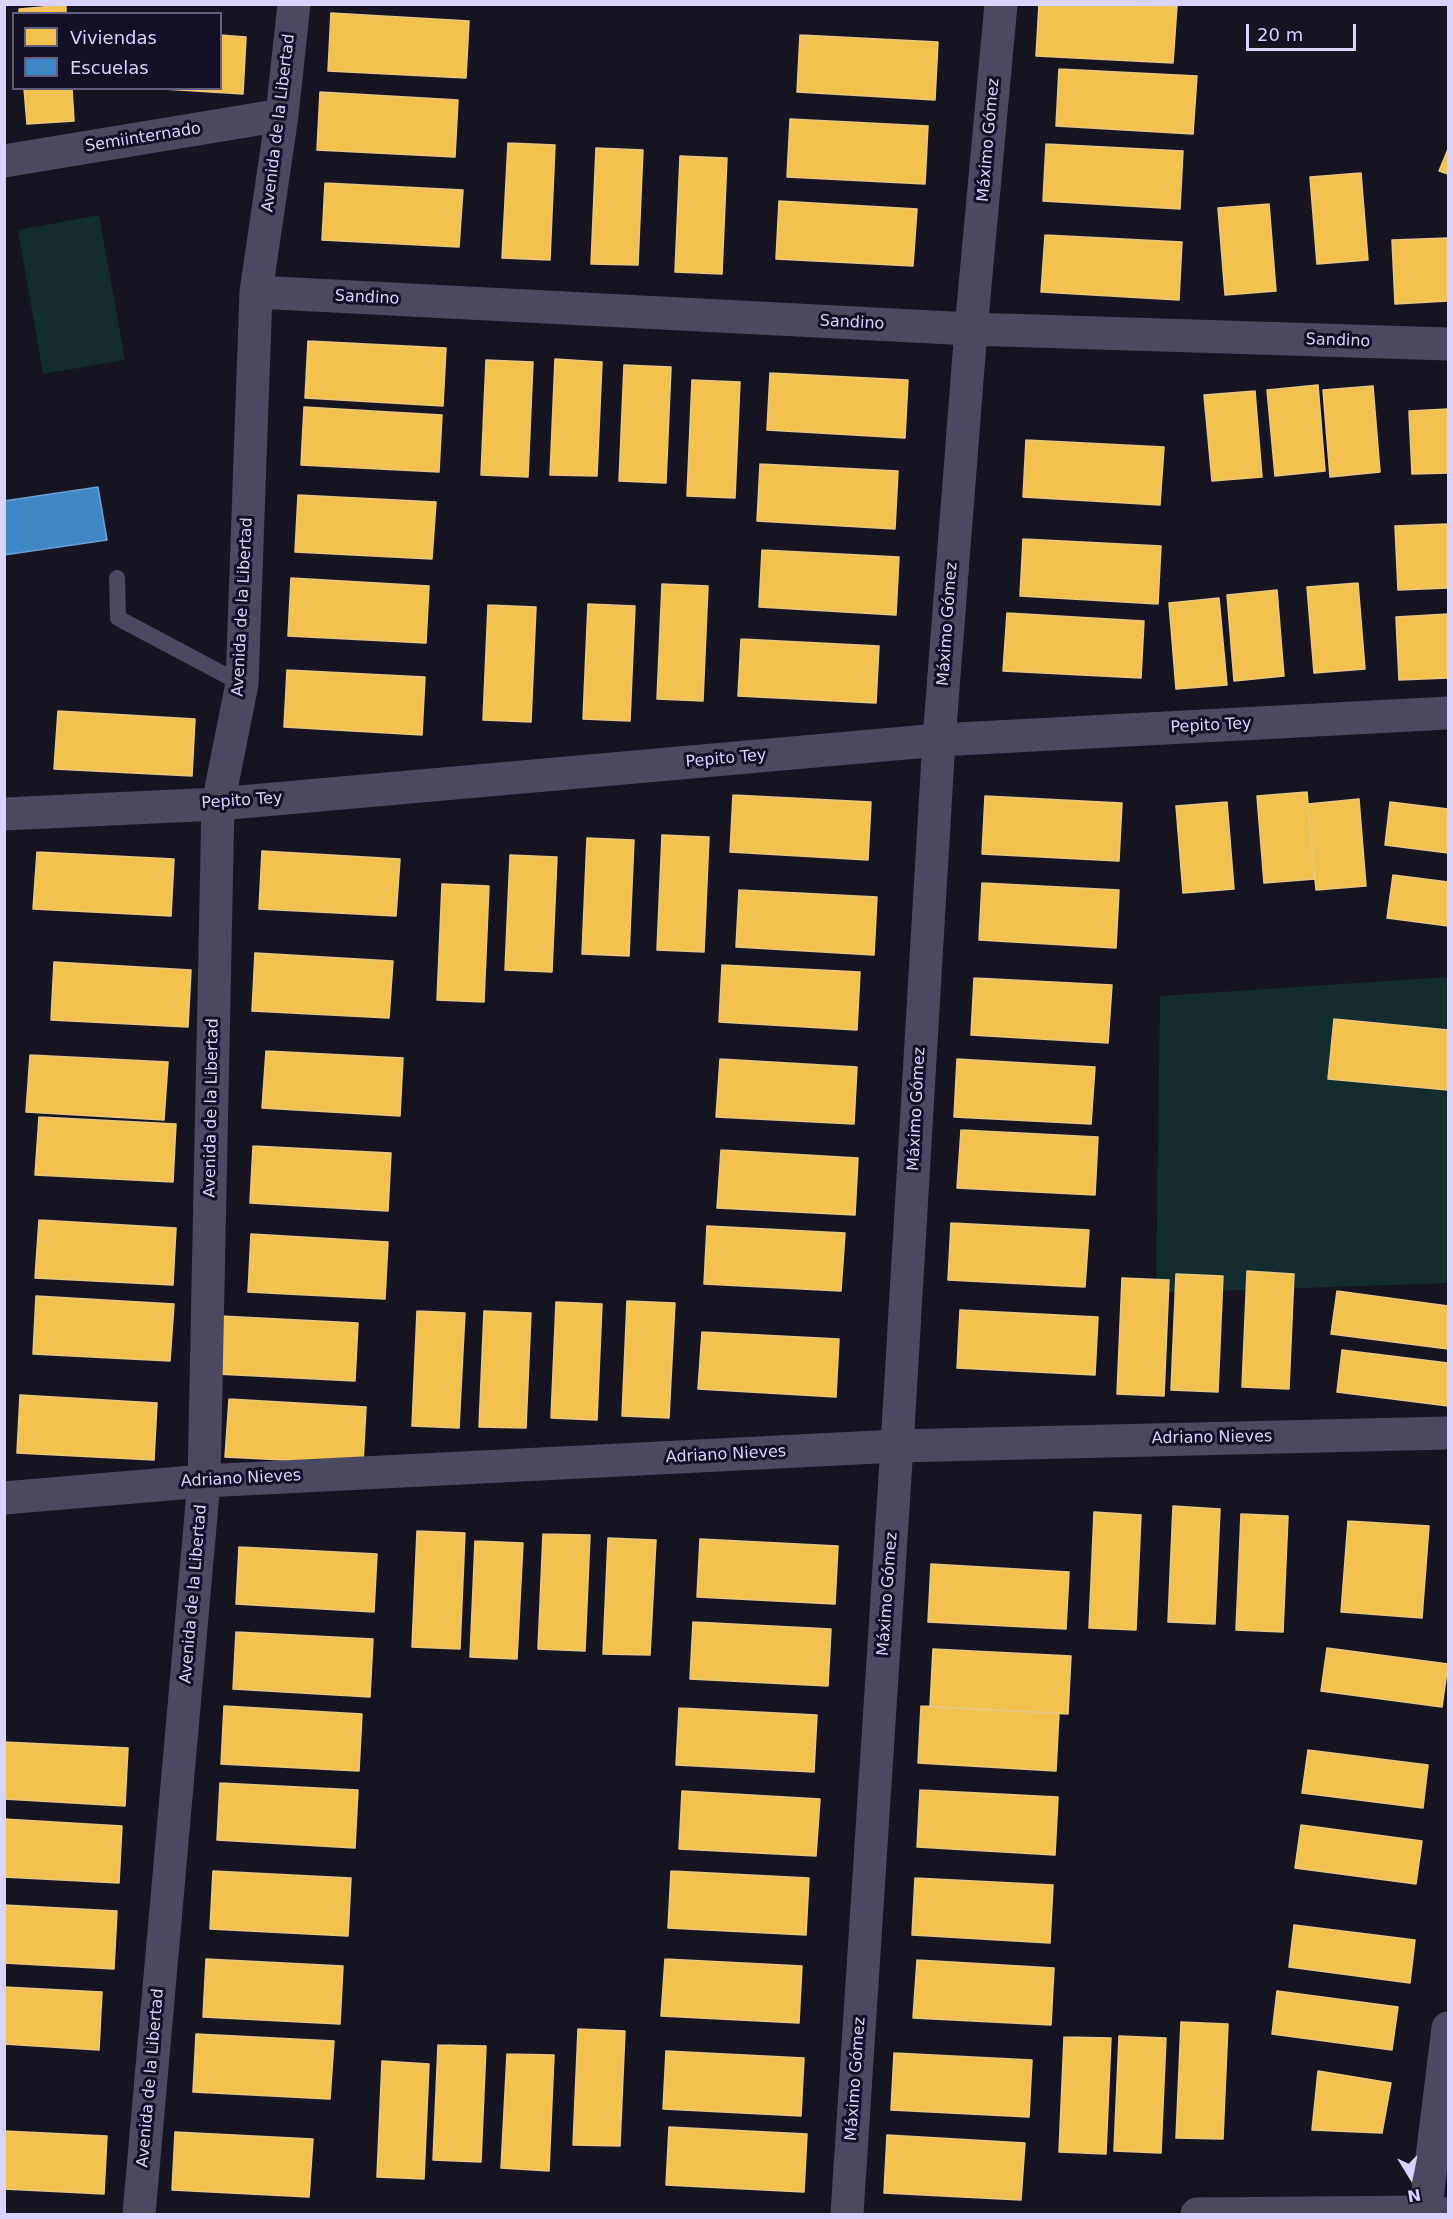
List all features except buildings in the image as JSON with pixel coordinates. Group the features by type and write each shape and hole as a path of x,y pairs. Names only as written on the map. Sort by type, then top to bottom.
{"street":[{"name":"Avenida de la Libertad","path":"139,2214 204,1481 218,804 242,684 256,292 282,115 294,4"},
{"name":"Máximo Gómez","path":"847,2214 897,1446 939,740 971,329 1001,4"},
{"name":"Semiinternado","path":"4,161 282,115"},
{"name":"Sandino","path":"256,292 971,329 1449,344"},
{"name":"Pepito Tey","path":"4,814 218,804 939,740 1449,713"},
{"name":"Adriano Nieves","path":"4,1498 204,1481 897,1446 1449,1433"},
{"path":"1197,2214 1432,2213 1449,2028"}],"lane":[{"path":"117,578 118,618 242,684"}],"green space":[{"path":"99,215 125,360 43,374 18,230"},
{"path":"1448,977 1448,1030 1334,1020 1328,1079 1448,1090 1448,1283 1156,1293 1160,996"}]}
